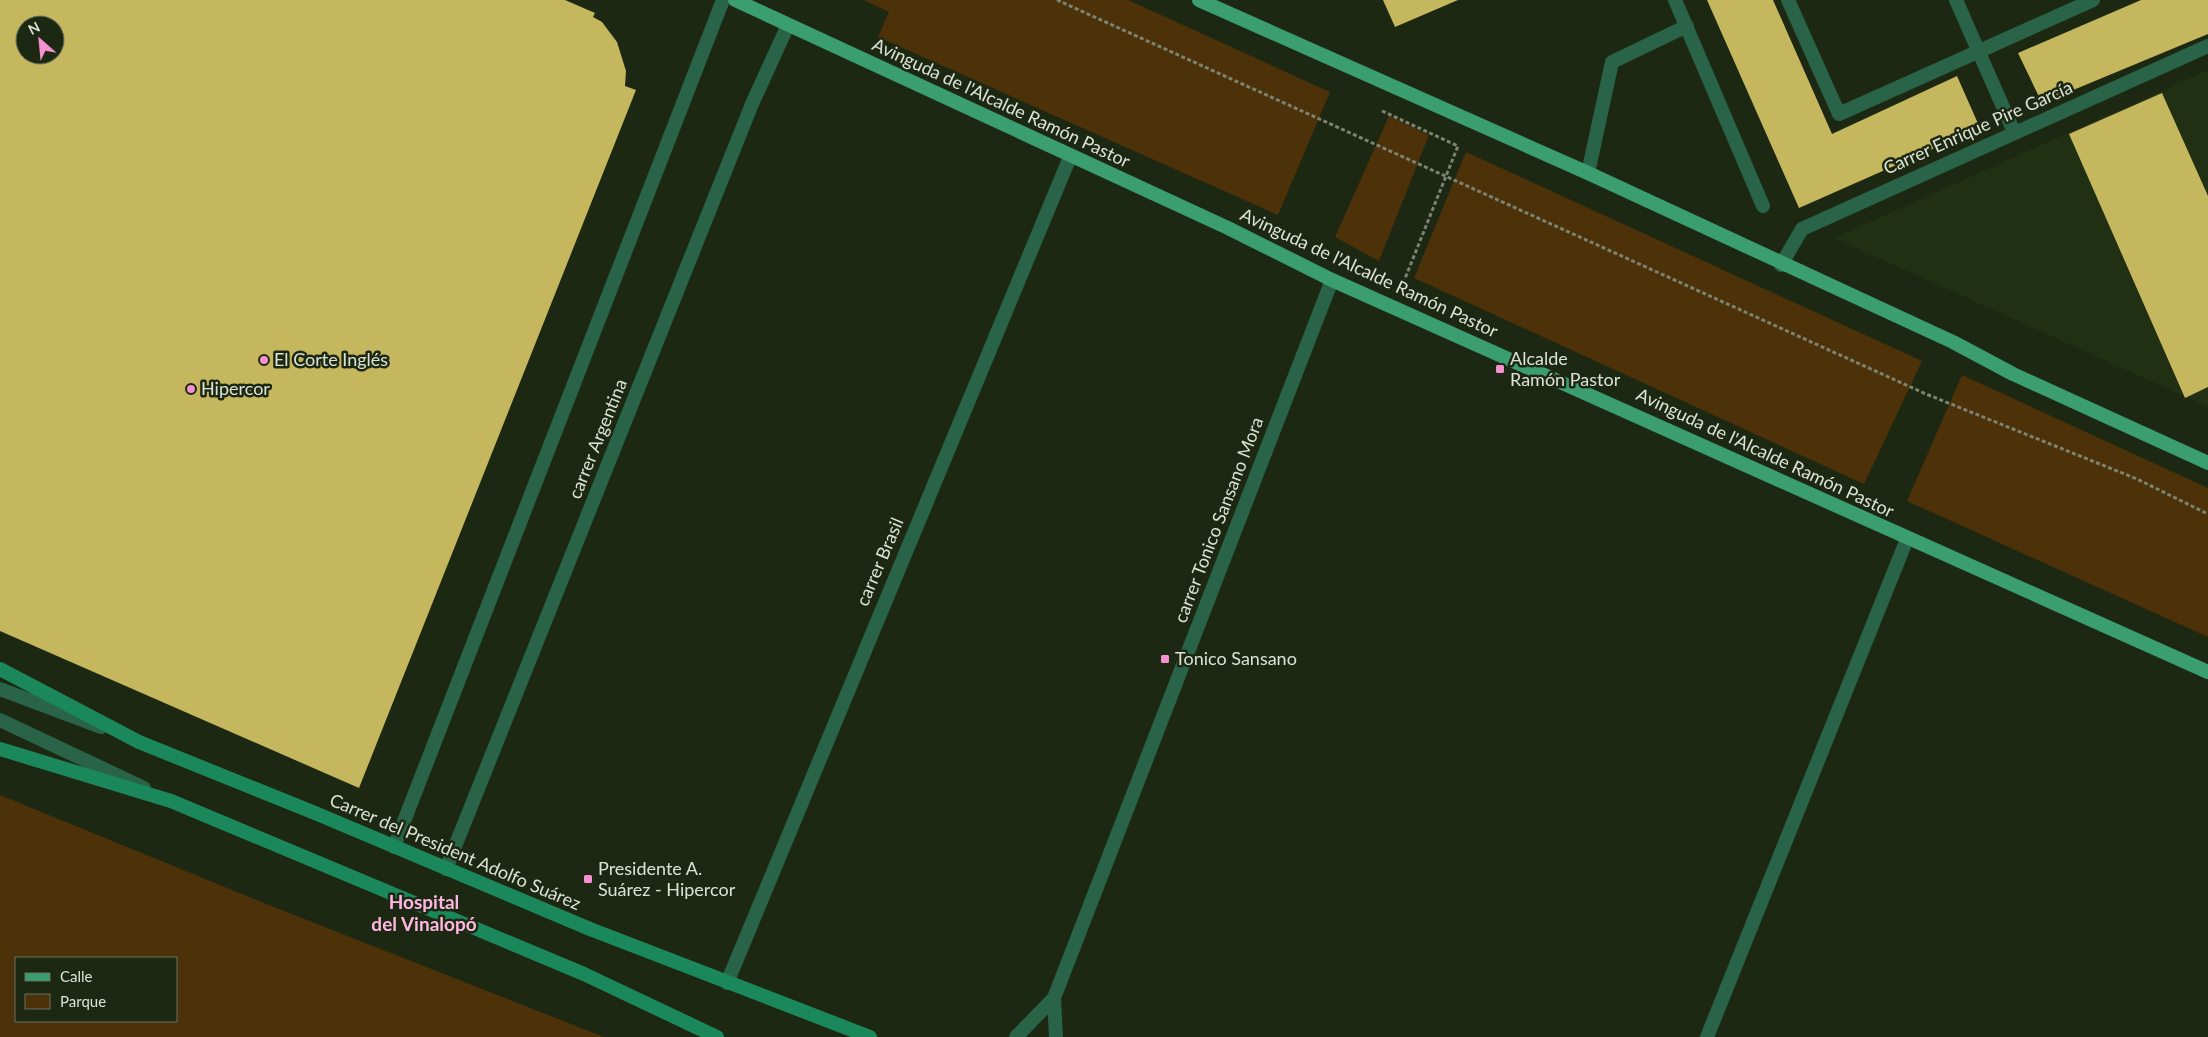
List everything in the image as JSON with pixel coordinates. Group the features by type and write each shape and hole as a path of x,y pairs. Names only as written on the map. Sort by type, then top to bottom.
{"main road":[{"name":"Avinguda de l'Alcalde Ramón Pastor","path":"735,0 1070,157 1228,228 1332,280 1607,401 1908,539 2208,672"},
{"path":"1199,0 1588,173 1781,265 2208,463"},
{"name":"Carrer del President Adolfo Suárez","path":"0,669 139,742 446,870 727,983 870,1037"},
{"path":"0,749 171,801 584,974 717,1037"}],"street":[{"path":"394,847 723,0"},
{"path":"1676,0 1763,206"},
{"path":"1788,0 1839,114 2093,0"},
{"path":"1956,0 2014,132"},
{"name":"carrer Argentina","path":"446,870 744,123 788,25"},
{"path":"1588,173 1612,62 1687,26"},
{"name":"Carrer Enrique Pire García","path":"1781,265 1802,229 2208,46"},
{"name":"carrer Brasil","path":"727,983 1070,157"},
{"name":"carrer Tonico Sansano Mora","path":"1016,1037 1054,998 1332,280"},
{"path":"1706,1037 1908,539"},
{"name":"Carrer del President Adolfo Suárez","path":"0,689 139,742"},
{"path":"0,720 171,801"},
{"name":"carrer Tonico Sansano Mora","path":"1054,998 1056,1037"}],"path":[{"path":"1057,0 1447,175 1926,394 2137,479 2208,514"},
{"path":"1380,110 1458,146 1394,307"}],"shaded area":[{"path":"2208,70 2208,407 1834,238"}],"green space":[{"path":"864,0 1128,0 1330,92 1278,215 878,37 889,12"},
{"path":"1389,116 1429,135 1379,261 1335,237"},
{"path":"1466,152 1922,361 1864,484 1414,278"},
{"path":"1962,375 2208,488 2208,637 1907,501"},
{"path":"0,795 274,907 604,1037 0,1037"}],"building":[{"name":"El Corte Inglés","path":"0,0 565,0 595,13 593,17 602,22 617,42 626,71 625,86 636,90 359,788 0,631"},
{"path":"1383,0 1458,0 1395,27"},
{"path":"1707,0 1773,0 1832,134 1957,76 1980,128 1799,208"},
{"path":"2141,0 2208,0 2208,34 2042,103 2018,53"},
{"path":"2162,93 2208,196 2208,387 2185,398 2069,134"}],"place":[{"name":"El Corte Inglés","path":"264,360"},
{"name":"Alcalde Ramón Pastor","path":"1500,369"},
{"name":"Hipercor","path":"191,389"},
{"name":"Tonico Sansano","path":"1165,659"},
{"name":"Presidente A. Suárez - Hipercor","path":"588,879"}],"district":[{"name":"Hospital del Vinalopó","path":"424,913"}]}
